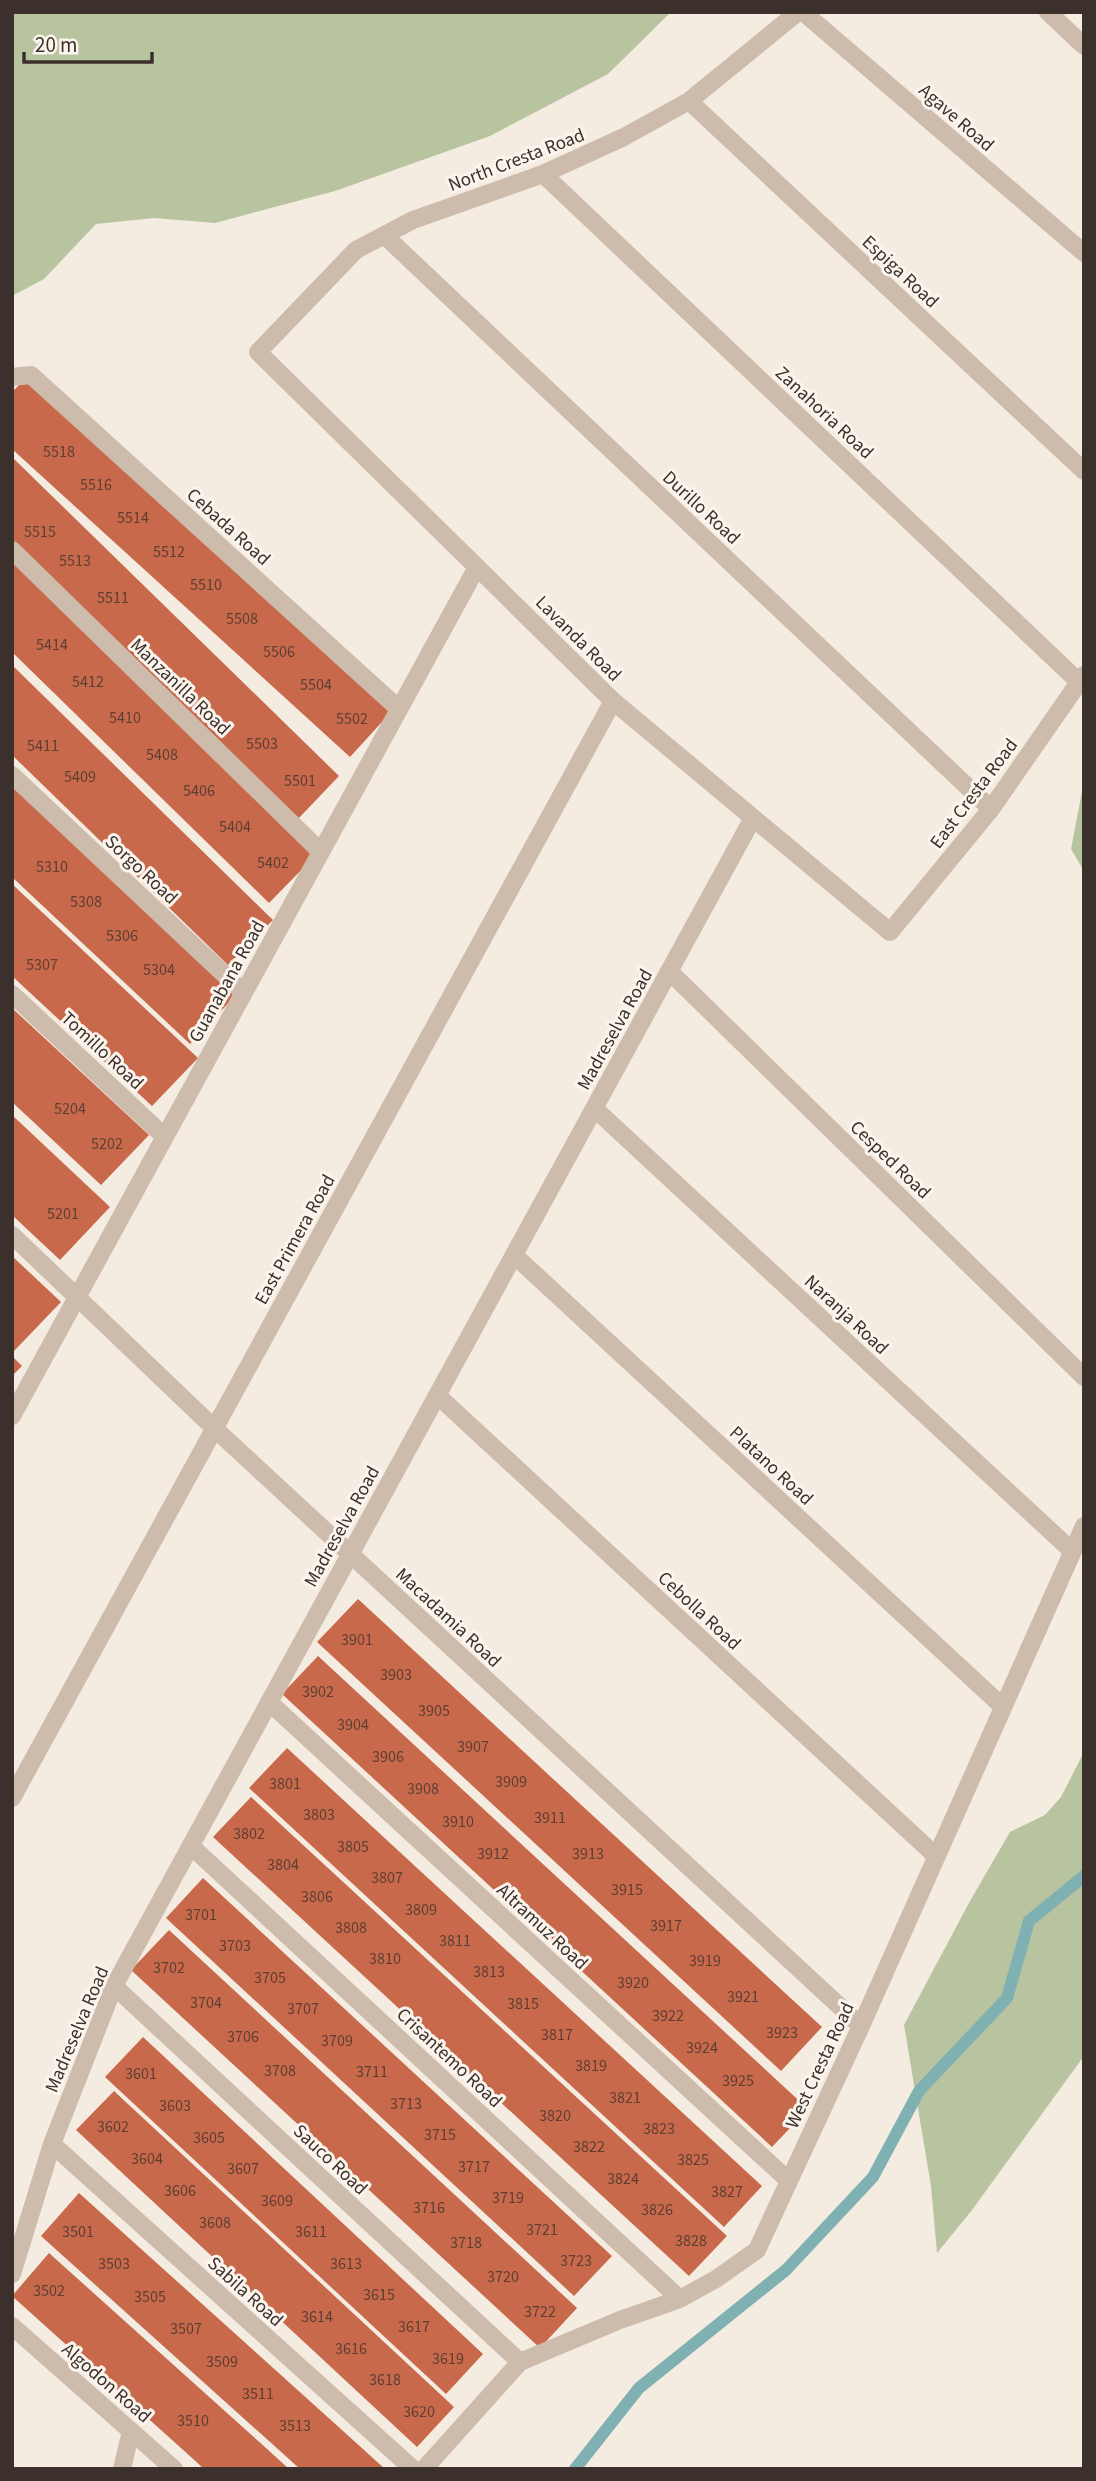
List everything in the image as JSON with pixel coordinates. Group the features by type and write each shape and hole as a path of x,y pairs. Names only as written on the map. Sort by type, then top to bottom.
{"street":[{"name":"North Cresta Road","path":"258,352 356,250 413,220 543,174 624,137 689,101 801,12"},
{"name":"Agave Road","path":"801,12 1084,253"},
{"path":"1048,12 1084,46"},
{"name":"Espiga Road","path":"689,101 1084,471"},
{"name":"Zanahoria Road","path":"543,174 1081,678"},
{"name":"Durillo Road","path":"384,235 991,809"},
{"name":"Lavanda Road","path":"258,352 613,701 890,932"},
{"name":"Cebada Road","path":"12,377 31,374 399,709"},
{"name":"Manzanilla Road","path":"12,550 321,852"},
{"name":"Guanabana Road","path":"12,1416 477,567"},
{"name":"East Cresta Road","path":"890,932 991,809 1081,678"},
{"name":"East Primera Road","path":"12,1798 613,701"},
{"name":"Sorgo Road","path":"12,775 244,993"},
{"name":"Madreselva Road","path":"12,2274 52,2144 114,1986 753,818"},
{"name":"Cesped Road","path":"669,971 1084,1377"},
{"name":"Tomillo Road","path":"12,993 165,1137"},
{"name":"Naranja Road","path":"594,1108 1072,1550"},
{"name":"Macadamia Road","path":"12,1235 214,1428 861,2026"},
{"name":"Platano Road","path":"514,1255 1003,1707"},
{"name":"Cebolla Road","path":"437,1395 936,1856"},
{"name":"West Cresta Road","path":"424,2469 520,2362 620,2320 680,2299 716,2280 757,2250 861,2026 1084,1526"},
{"name":"Altramuz Road","path":"269,1702 789,2181"},
{"name":"Crisantemo Road","path":"191,1846 680,2299"},
{"name":"Sauco Road","path":"114,1986 520,2362"},
{"name":"Sabila Road","path":"52,2144 413,2469"},
{"name":"Algodon Road","path":"12,2326 174,2469"},
{"path":"122,2469 131,2431"}],"green space":[{"path":"12,12 671,12 608,74 490,136 335,191 215,223 154,218 96,224 44,279 12,296"},
{"path":"1084,781 1084,871 1071,849"},
{"path":"1084,1752 1084,2056 972,2210 937,2253 931,2186 904,2025 1010,1832 1045,1815 1061,1797"}],"building":[{"path":"25,379 391,712 350,757 12,449 12,392"},
{"path":"12,457 339,776 297,820 12,541"},
{"path":"12,562 314,857 269,903 12,652"},
{"path":"12,665 273,920 228,965 12,755"},
{"path":"12,786 235,996 190,1044 12,877"},
{"path":"12,884 198,1058 152,1106 12,976"},
{"path":"12,1008 149,1135 101,1185 12,1102"},
{"path":"12,1115 110,1207 60,1260 12,1215"},
{"path":"12,1256 61,1302 14,1351 12,1349"},
{"path":"12,1356 22,1366 12,1376"},
{"path":"358,1599 822,2027 781,2071 317,1642"},
{"path":"318,1656 808,2109 772,2147 282,1694"},
{"path":"287,1748 762,2186 724,2227 249,1788"},
{"path":"251,1797 727,2236 689,2276 213,1837"},
{"path":"203,1878 612,2256 574,2296 166,1918"},
{"path":"169,1930 577,2308 540,2348 131,1970"},
{"path":"143,2037 483,2354 446,2394 105,2077"},
{"path":"114,2091 454,2407 417,2447 76,2130"},
{"path":"79,2193 385,2469 300,2469 41,2236"},
{"path":"49,2253 289,2469 204,2469 12,2296"}],"waterway":[{"path":"575,2469 639,2388 786,2270 873,2177 919,2091 1007,1998 1029,1921 1084,1876"}]}
